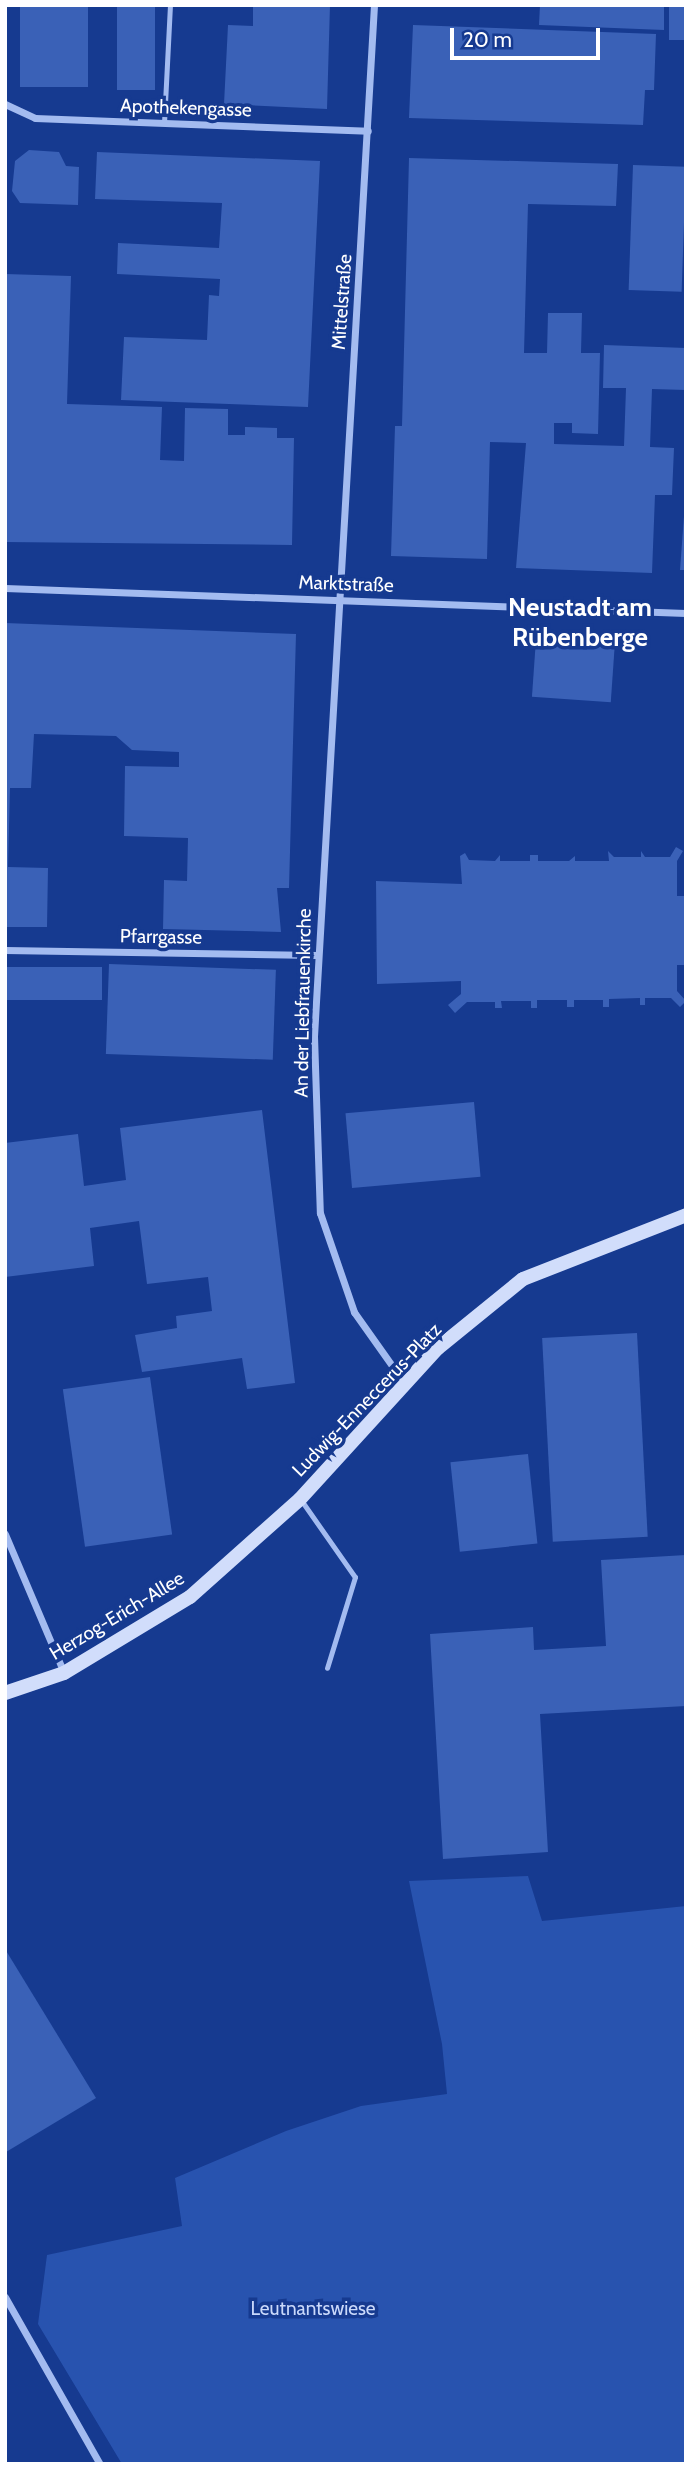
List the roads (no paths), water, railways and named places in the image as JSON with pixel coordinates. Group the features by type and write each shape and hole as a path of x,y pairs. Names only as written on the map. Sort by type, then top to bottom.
{"main road":[{"name":"Ludwig-Enneccerus-Platz","path":"300,1499 438,1348 523,1279 686,1215"},
{"name":"Herzog-Erich-Allee","path":"5,1693 64,1673 190,1597 300,1499"}],"street":[{"name":"Mittelstraße","path":"339,600 374,5"},
{"name":"Apothekengasse","path":"5,104 35,118 368,131"},
{"name":"Marktstraße","path":"5,588 686,612"},
{"name":"An der Liebfrauenkirche","path":"339,600 316,955 314,1036 320,1213 354,1312 405,1385"},
{"name":"Pfarrgasse","path":"5,950 316,955"},
{"path":"5,1534 64,1673"},
{"path":"5,2297 100,2464"}],"lane":[{"path":"164,123 170,5"},
{"path":"300,1499 355,1577 327,1668"}],"district":[{"name":"Neustadt am Rübenberge","path":"580,623"}],"park label":[{"name":"Leutnantswiese","path":"313,2309"}]}
